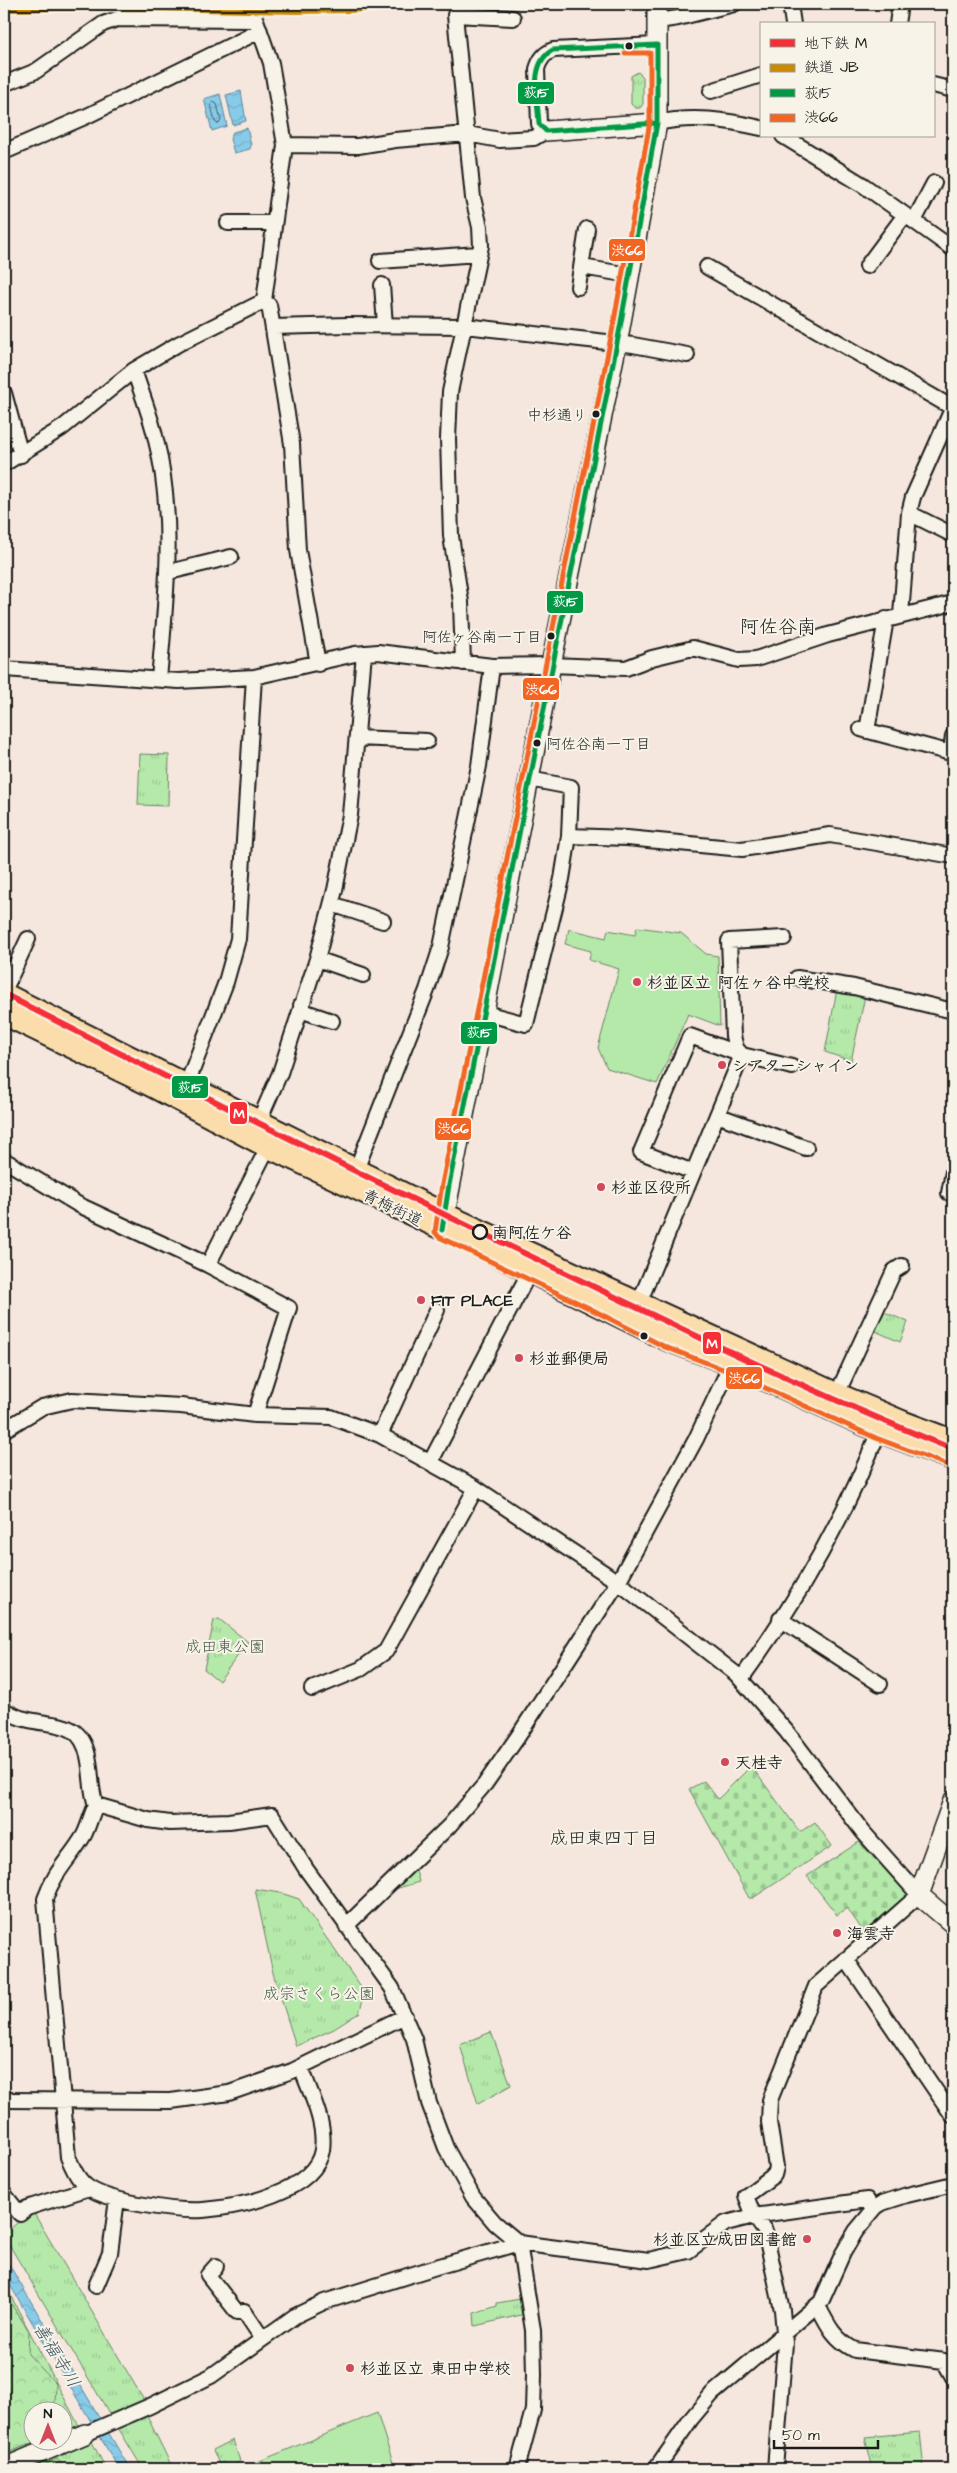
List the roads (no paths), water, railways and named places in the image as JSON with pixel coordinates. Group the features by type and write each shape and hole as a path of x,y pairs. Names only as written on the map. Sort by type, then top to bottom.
{"main road":[{"path":"443,1222 551,665 616,344 657,124 657,12"},
{"path":"546,131 657,124"},
{"name":"青梅街道","path":"4,992 356,1170 530,1271 668,1340 729,1354 837,1394 953,1441"},
{"name":"青梅街道","path":"4,1014 148,1084 268,1147 639,1303 729,1354 879,1431 953,1459"},
{"path":"953,1801 919,1894 953,1924"},
{"path":"4,2468 85,2434"}],"street":[{"path":"140,4 142,19"},
{"path":"657,12 678,18 734,4"},
{"path":"790,4 793,22"},
{"path":"898,22 900,4"},
{"path":"463,662 461,602 451,536 448,438 450,392 481,246 480,226 473,198 455,15 514,18"},
{"path":"4,84 36,71 103,24 117,19 258,26"},
{"path":"258,26 271,64 285,145 264,300"},
{"path":"4,152 87,116 258,26"},
{"path":"285,145 358,146 396,140 467,134 500,140 534,138 546,131 539,124 537,69 539,62 546,53 554,50 657,45"},
{"path":"711,91 760,75"},
{"path":"934,85 953,90"},
{"path":"657,124 676,119 720,119 760,128"},
{"path":"786,138 863,185 953,248"},
{"path":"868,266 909,218 934,183"},
{"path":"228,223 274,223"},
{"path":"578,286 587,229"},
{"path":"380,262 478,254"},
{"path":"582,266 629,275"},
{"path":"708,267 953,408 913,497 901,615"},
{"path":"382,285 385,325"},
{"path":"264,300 269,305 274,328 292,444 298,550 318,664"},
{"path":"4,464 62,428 134,370 178,344 264,300"},
{"path":"274,328 385,325 465,326 616,344 687,355"},
{"path":"134,370 155,435 165,504 169,572 158,679"},
{"path":"4,393 21,455"},
{"path":"910,513 953,535"},
{"path":"169,572 231,557"},
{"path":"4,669 110,678 179,681 254,677 364,653 378,652 492,666 551,665 626,668 652,658 693,648 739,660 756,659 886,619 953,603"},
{"path":"886,619 864,730 951,753 953,736"},
{"path":"258,1121 280,1073 332,904 350,815 364,653"},
{"path":"356,1170 427,990 441,947 479,766 492,666"},
{"path":"187,1084 226,982 238,939 254,677"},
{"path":"357,738 427,741"},
{"path":"485,1013 526,1024 562,879 569,836 571,787 529,779"},
{"path":"569,836 627,838 742,849 830,835 953,856"},
{"path":"332,904 382,921"},
{"path":"742,1055 736,1048 733,1036 729,941 784,938"},
{"path":"4,992 28,939"},
{"path":"316,958 363,975"},
{"path":"797,978 854,987 953,1011"},
{"path":"301,1005 306,1012 332,1021"},
{"path":"693,1172 641,1152 690,1036 742,1055 792,1067"},
{"path":"639,1303 742,1055"},
{"path":"717,1115 806,1148"},
{"path":"208,1265 268,1147"},
{"path":"4,1160 79,1205 208,1265 289,1308 255,1415"},
{"path":"950,1193 953,1172"},
{"path":"837,1394 894,1271 902,1266"},
{"path":"431,1462 433,1454 530,1271"},
{"path":"380,1435 437,1310"},
{"path":"346,1926 449,1826 485,1784 523,1730 618,1582 696,1439 729,1354"},
{"path":"4,1430 42,1406 72,1400 180,1406 255,1415 331,1417 380,1435 476,1488 618,1582 741,1679 787,1732 863,1832 919,1894 816,1986 770,2100 769,2122 776,2167 774,2175 746,2196 754,2216 765,2232 773,2262 785,2334 775,2469"},
{"path":"741,1679 804,1581 859,1482 879,1431"},
{"path":"312,1689 361,1669 386,1650 476,1488"},
{"path":"780,1619 880,1684"},
{"path":"4,1710 23,1719 72,1728 83,1740 89,1757 92,1796 96,1805 84,1834 62,1863 51,1884 46,1899 65,2102 68,2157 73,2170 89,2188 116,2199 176,2209 203,2210 253,2200 277,2192 299,2182 310,2174 319,2160 322,2126 301,2067"},
{"path":"96,1805 148,1820 170,1823 229,1821 272,1814 306,1869 392,1988 414,2039 429,2103 446,2148 473,2197 496,2223 518,2243 533,2330 534,2374 533,2410 517,2469"},
{"path":"846,1959 953,2116"},
{"path":"4,2100 65,2102 171,2101 229,2092 260,2084 301,2067 405,2016"},
{"path":"656,2469 691,2419 712,2394 818,2306 856,2231 873,2210 890,2200 953,2184"},
{"path":"4,2194 20,2214 27,2208 89,2188"},
{"path":"96,2286 105,2270 110,2253 116,2199"},
{"path":"85,2434 210,2376 295,2316 324,2302 518,2243 649,2260 688,2250 726,2223 754,2216 867,2200 873,2210"},
{"path":"216,2266 208,2275 237,2312 244,2311 262,2338"},
{"path":"818,2306 831,2332 844,2344 855,2350 944,2361 953,2377"}],"water":[{"path":"241,91 246,121 233,125 226,95"},
{"path":"220,94 227,126 212,131 204,99"},
{"path":"247,128 251,145 250,149 234,153 230,139 233,132"},
{"name":"善福寺川","path":"4,2256 130,2469 119,2469 4,2275"}],"metro line":[{"name":"M","path":"4,994 278,1133 652,1315 801,1385 953,1449"}],"rail line":[{"name":"JB","path":"4,9 106,7 296,11 350,10 431,4"}],"place":[{"name":"中杉通り","path":"596,414"},
{"name":"阿佐ヶ谷南一丁目","path":"551,636"},
{"name":"阿佐谷南一丁目","path":"537,743"},
{"name":"杉並区立 阿佐ヶ谷中学校","path":"637,982"},
{"name":"シアターシャイン","path":"722,1065"},
{"name":"杉並区役所","path":"601,1187"},
{"name":"南阿佐ケ谷","path":"480,1232"},
{"name":"FIT PLACE","path":"421,1300"},
{"name":"杉並郵便局","path":"519,1358"},
{"name":"天桂寺","path":"725,1762"},
{"name":"海雲寺","path":"837,1933"},
{"name":"杉並区立成田図書館","path":"807,2239"},
{"name":"杉並区立 東田中学校","path":"350,2368"}],"district":[{"name":"阿佐谷南","path":"778,626"},
{"name":"成田東四丁目","path":"604,1838"}],"park label":[{"name":"成田東公園","path":"225,1646"},
{"name":"成宗さくら公園","path":"319,1993"}]}
